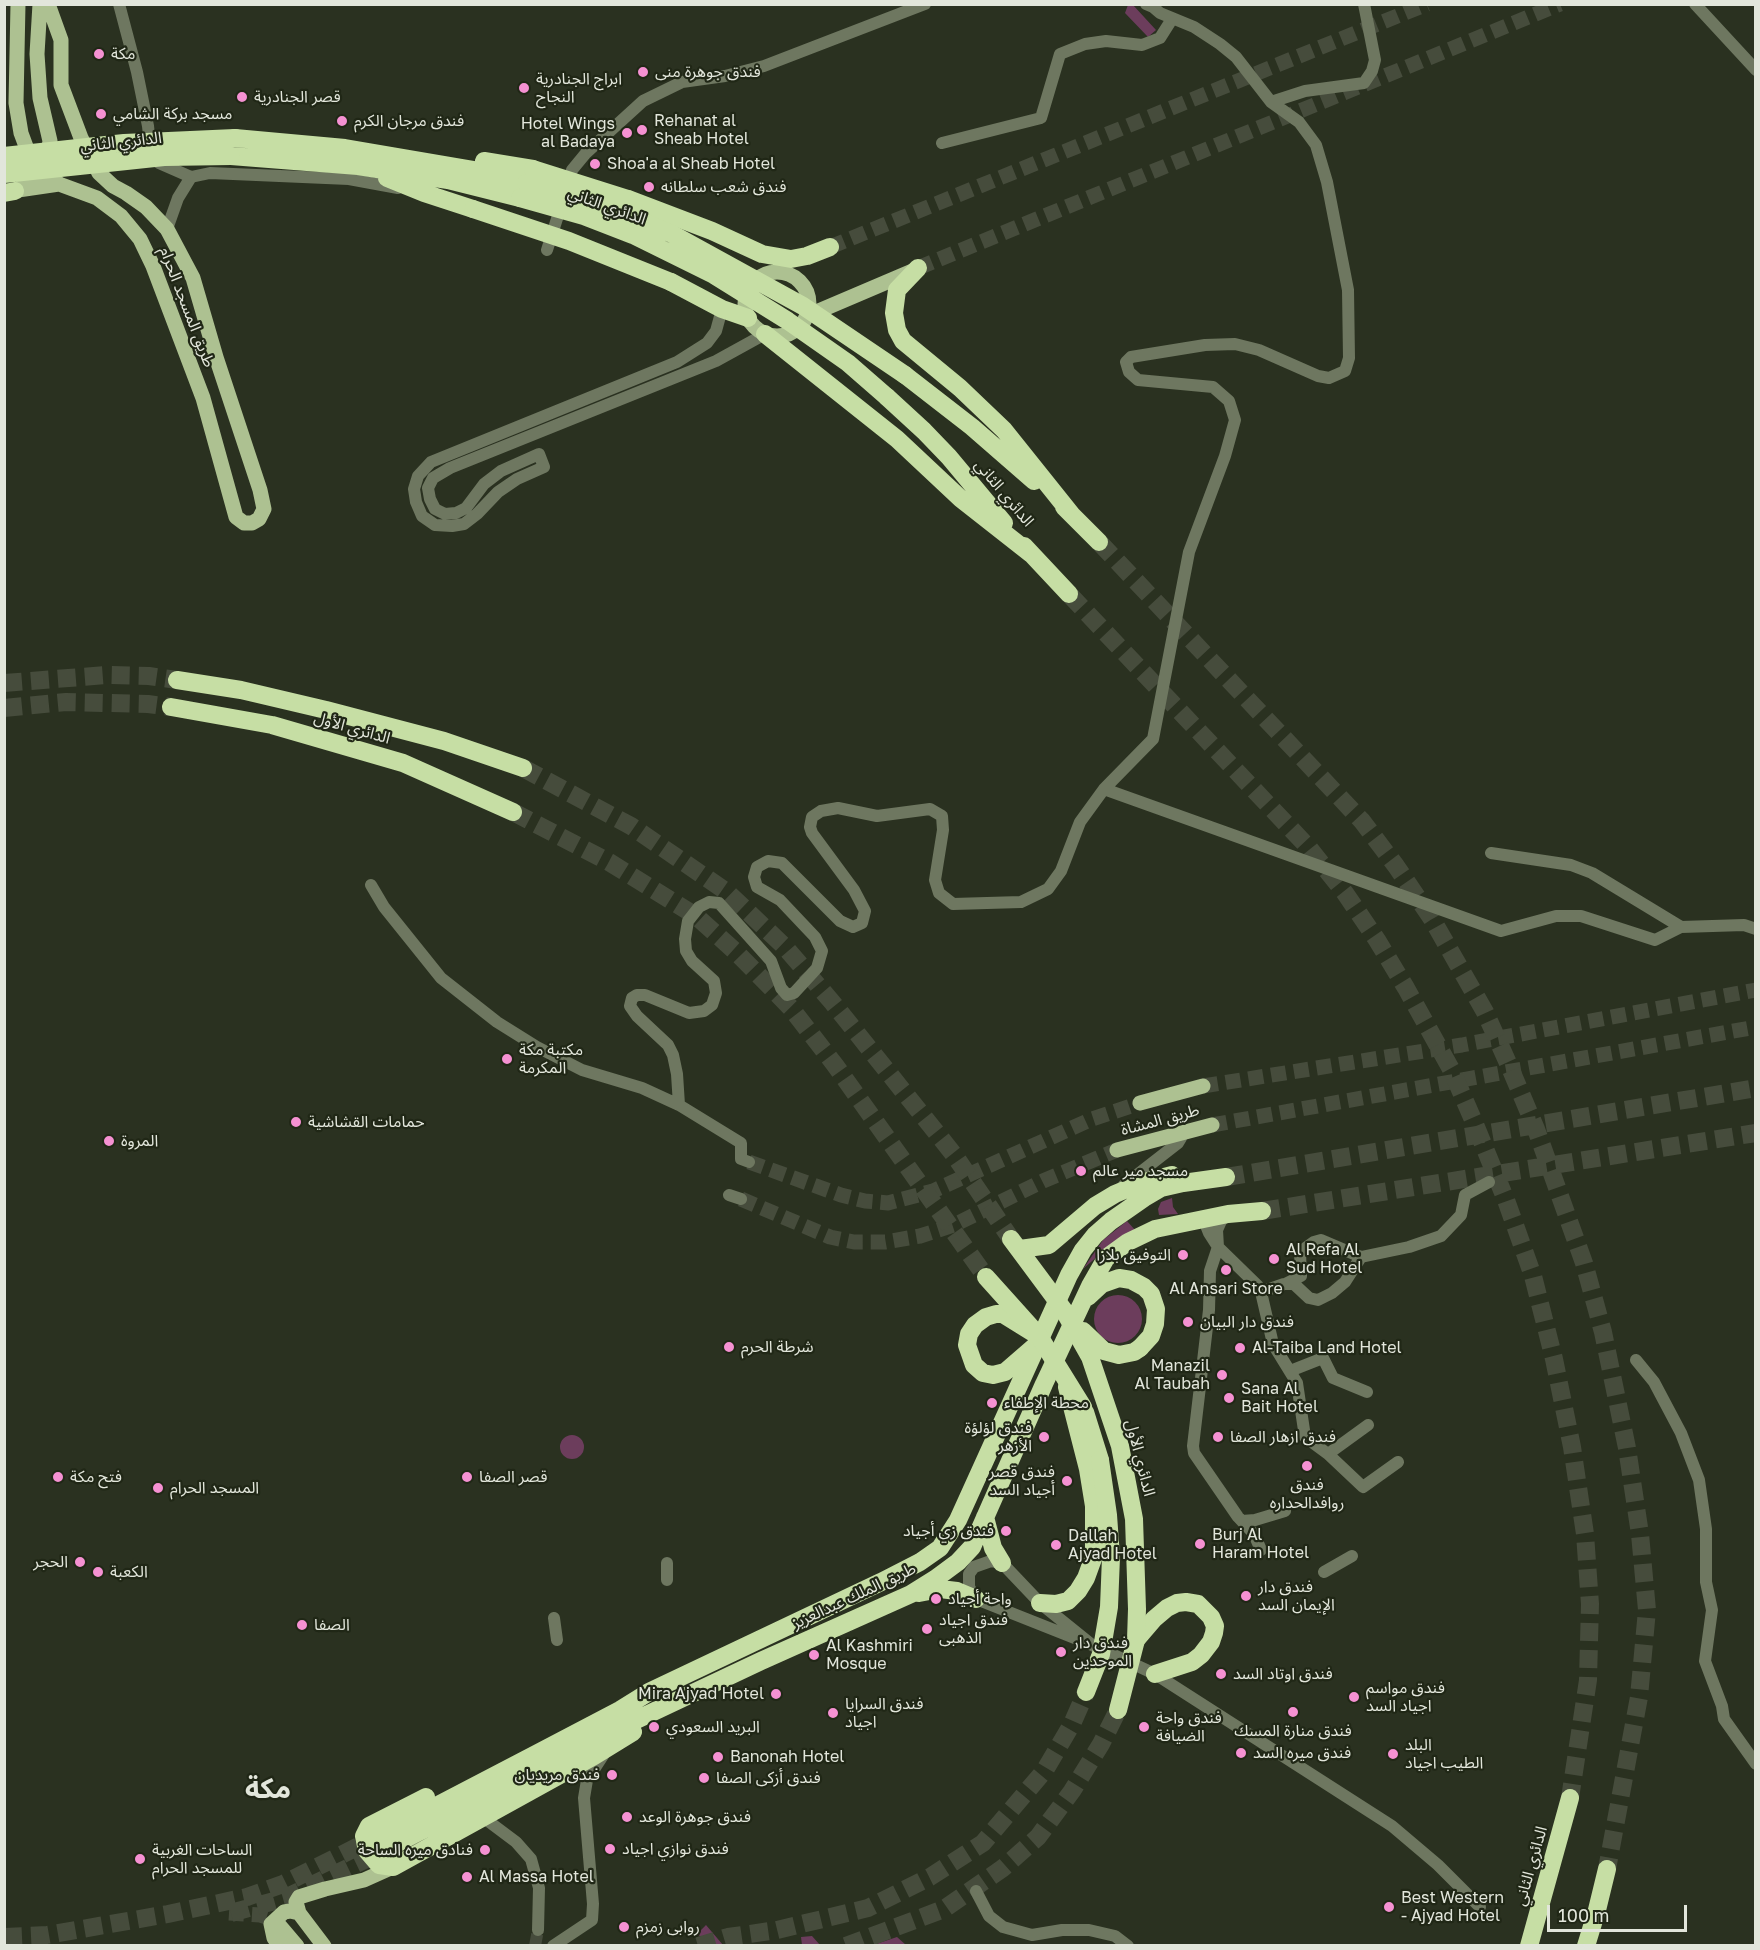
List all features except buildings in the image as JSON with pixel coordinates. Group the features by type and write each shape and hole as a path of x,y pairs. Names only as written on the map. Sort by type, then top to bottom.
{"highway":[{"name":"الدائري الثاني","path":"4,156 124,143 235,138 345,148 440,153 526,184 601,206 672,234 803,306 905,375 972,427 1072,515 1099,542"},
{"name":"الدائري الثاني","path":"4,174 164,157 231,156 357,166 448,180 526,184 584,216 633,235 714,275 788,321 848,363 924,431 949,457 1031,554 1069,594"},
{"path":"357,166 424,193 569,241 671,282 722,309 748,318"},
{"path":"526,184 628,199 762,254 791,259 807,256 830,247"},
{"path":"918,268 897,290 894,313 897,330 903,341 960,388 1004,430 1072,515"},
{"path":"765,334 897,439 961,499 1031,554"},
{"name":"الدائري الأول","path":"177,680 241,690 326,710 444,741 523,768"},
{"name":"الدائري الأول","path":"171,707 272,725 403,763 513,812"},
{"name":"طريق الملك عبدالعزيز","path":"1115,1194 1164,1176 1206,1170 1226,1177 1161,1188 1144,1197 1095,1236 1083,1250 1040,1337 958,1520 940,1548 920,1562 650,1692 374,1847 761,1660 911,1594 958,1562 972,1547 1082,1302 1106,1258 1128,1242 1155,1229 1203,1218 1262,1211"},
{"name":"الدائري الأول","path":"1115,1194 1091,1209 1049,1245 1016,1244 1063,1309 1090,1357 1120,1446 1134,1519 1136,1640 1118,1710"},
{"path":"986,1277 1040,1337 1060,1369 1078,1405 1100,1460 1111,1557 1109,1607 1101,1654 1086,1692"},
{"path":"1063,1309 1089,1339 1104,1352 1119,1355 1134,1352 1151,1336 1156,1309 1151,1294 1131,1280 1119,1278 1102,1284 1082,1302"},
{"path":"996,1314 1010,1318 1040,1337 1005,1372 993,1375 983,1372 974,1365 969,1356 967,1345 969,1334 975,1325 986,1317 996,1314"},
{"path":"1040,1603 1056,1604 1068,1600 1082,1584 1094,1556 1094,1506 1078,1405"},
{"path":"973,1488 993,1498"},
{"path":"985,1517 993,1548 1002,1563"},
{"path":"911,1594 940,1589 957,1591 976,1599"},
{"path":"1136,1640 1167,1608 1186,1602 1198,1604 1206,1610 1215,1626 1211,1642 1201,1655 1192,1662 1155,1674"},
{"path":"650,1692 588,1716 369,1826 364,1836 367,1851 379,1865 393,1866 609,1748 694,1693"},
{"name":"الدائري الثاني","path":"1529,1946 1570,1798"},
{"path":"1586,1946 1606,1869"}],"main road":[{"name":"طريق المسجد الحرام","path":"18,4 16,96 21,133 31,160 59,184 97,198 121,216 140,239 153,266 203,398 236,517 244,523 252,523 259,519 264,509 260,490 216,357 193,278 167,229 146,207 113,186 99,173 81,138 61,85 61,40 48,4"},
{"path":"10,192 31,180 47,158 50,141 40,98 37,54 40,4"},
{"path":"16,96 22,105 31,108 40,98"},
{"path":"4,119 16,96"},
{"path":"10,192 59,184"},
{"path":"781,272 799,280 805,288 809,307 802,325 785,335 775,336 765,334 748,318 746,299 754,282 762,276 781,272 830,247"},
{"path":"807,316 918,268"},
{"name":"طريق المشاة","path":"1140,1102 1203,1086"},
{"name":"طريق المشاة","path":"1118,1150 1212,1125"},
{"path":"324,1946 299,1913 296,1902 299,1897 325,1888 364,1880 393,1866"},
{"path":"280,1946 273,1938 271,1924 284,1912 299,1913"},
{"path":"280,1926 297,1946"}],"street":[{"path":"119,4 137,72 152,153 159,163 191,177 210,173 349,179 424,193"},
{"path":"547,250 572,170 586,153 643,101 682,82 725,76 764,66 925,4"},
{"path":"679,1105 673,1055 668,1045 637,1016 630,1006 632,998 637,995 645,995 690,1013 704,1011 712,1005 716,993 714,981 692,961 686,951 684,939 688,921 699,907 709,902 719,903 771,961 781,988 787,995 794,993 817,968 822,951 816,937 780,900 757,887 754,877 757,867 768,861 782,863 840,921 853,927 862,923 865,911 854,890 812,834 810,827 812,817 821,811 838,808 877,816 930,808 942,816 943,830 935,880 939,893 953,904 1021,902 1048,889 1060,871 1080,822 1104,789 1153,739 1189,552 1225,456 1235,420 1229,401 1213,387 1138,380 1129,372 1126,362 1131,357 1205,345 1235,344 1259,350 1318,376 1329,378 1345,371 1349,358 1348,290 1327,182 1316,144 1299,122 1271,102 1228,50 1194,27 1172,19 1146,4"},
{"path":"1271,102 1305,91 1364,83 1375,60 1364,4"},
{"path":"1695,4 1755,70"},
{"path":"942,143 1041,118 1060,54 1085,44 1106,41 1142,45 1160,38 1172,19"},
{"path":"167,229 178,198 191,177"},
{"path":"722,309 716,331 707,344 677,362 431,462 418,476 414,489 422,516 435,525 464,524 498,492 517,479 544,466 539,454 501,471 484,484 466,508 456,513 445,514 435,509 429,499 428,488 433,478 450,468 716,361 765,334"},
{"path":"1104,789 1501,931 1556,916 1581,916 1655,940 1681,927 1744,925 1755,929"},
{"path":"1491,853 1571,865 1592,873 1681,927"},
{"path":"370,885 384,907 441,978 497,1022 537,1047 582,1070 642,1088 679,1105 741,1143 745,1160"},
{"path":"1115,1194 1128,1181 1178,1143 1181,1138 1180,1133"},
{"path":"1261,1292 1301,1276 1300,1252 1314,1242 1321,1240 1361,1257 1409,1247 1441,1236 1461,1215 1465,1195 1489,1182"},
{"path":"1228,1214 1221,1221 1217,1230 1218,1247 1210,1271 1209,1310 1192,1446 1194,1453 1242,1521 1254,1534 1261,1550"},
{"path":"1203,1218 1218,1247 1258,1286 1261,1292 1273,1344 1297,1383 1305,1437 1328,1454 1363,1487 1398,1462"},
{"path":"1284,1284 1293,1284 1309,1298 1318,1300 1332,1293 1345,1282 1361,1257"},
{"path":"1290,1371 1323,1358 1333,1378 1367,1392"},
{"path":"1636,1360 1654,1382 1681,1433 1699,1480 1706,1529 1706,1582 1712,1610 1705,1661 1722,1706 1724,1719 1755,1764"},
{"path":"1328,1454 1368,1425"},
{"path":"1242,1521 1285,1511"},
{"path":"1324,1572 1352,1556"},
{"path":"1092,1645 1040,1603 1002,1563 991,1561 974,1566 969,1574 969,1587 976,1599 1092,1645 1155,1674 1392,1826 1438,1864 1480,1907"},
{"path":"667,1563 668,1580"},
{"path":"554,1618 557,1640"},
{"path":"553,1946 592,1920 593,1904 584,1798 587,1780 609,1748"},
{"path":"484,1818 516,1842 531,1859 539,1888 538,1930"},
{"path":"976,1891 989,1916 1003,1927 1032,1935 1062,1930 1089,1930 1115,1936 1128,1946"}],"shaded area":[{"path":"1128,5 1133,5 1156,30 1148,37 1125,13"},
{"path":"1172,1198 1173,1207 1178,1214 1159,1215 1158,1209 1161,1202"},
{"path":"1127,1221 1135,1230 1108,1247 1083,1269 1103,1240"},
{"path":"1118,1295 1135,1302 1142,1319 1135,1336 1118,1343 1101,1336 1094,1319 1101,1302"},
{"path":"572,1435 580,1439 584,1447 580,1455 572,1459 564,1455 560,1447 564,1439"},
{"path":"706,1925 723,1945 712,1945 697,1934"},
{"path":"812,1936 820,1945 802,1945 801,1937"},
{"path":"897,1937 906,1945 873,1945"}],"tunnel":[{"path":"830,247 1427,4"},
{"path":"918,268 1560,4"},
{"path":"1099,542 1362,821 1396,866 1432,919 1485,1012 1536,1129 1584,1263 1603,1332 1627,1448 1640,1534 1647,1610 1639,1697 1607,1869"},
{"path":"1069,594 1309,848 1345,893 1406,988 1452,1071 1474,1122 1506,1200 1533,1276 1554,1359 1572,1447 1585,1534 1590,1604 1588,1680 1570,1798"},
{"path":"4,683 107,675 149,676 177,680"},
{"path":"4,708 66,702 148,704 171,707"},
{"path":"523,768 631,826 727,892 785,947 955,1156 1011,1239"},
{"path":"513,812 609,862 696,916 737,953 791,1008 835,1065 986,1277"},
{"path":"1203,1086 1462,1045 1756,990"},
{"path":"1212,1125 1756,1027"},
{"path":"1226,1177 1756,1088"},
{"path":"749,1162 841,1195 865,1201 888,1203 933,1191 1092,1119 1140,1103"},
{"path":"1262,1211 1756,1133"},
{"path":"741,1199 830,1237 854,1242 885,1242 920,1236 954,1225 1043,1181 1117,1150"},
{"path":"698,1946 728,1937 777,1930 868,1908 930,1877 983,1843 1045,1770 1072,1724 1086,1692"},
{"path":"846,1946 944,1909 1003,1868 1038,1837 1072,1791 1101,1744 1118,1710"},
{"path":"4,1937 47,1935 168,1914 247,1897 283,1884 371,1840"},
{"path":"231,1913 285,1898 377,1854"},
{"path":"229,1913 260,1915 270,1918 280,1926"},
{"path":"535,1946 538,1930"}],"place":[{"name":"مكة","path":"99,54"},
{"name":"فندق جوهرة منى","path":"643,72"},
{"name":"ابراج الجنادرية النجاح","path":"524,88"},
{"name":"قصر الجنادرية","path":"242,97"},
{"name":"مسجد بركة الشامي","path":"101,114"},
{"name":"فندق مرجان الكرم","path":"342,121"},
{"name":"Rehanat al Sheab Hotel","path":"642,130"},
{"name":"Hotel Wings al Badaya","path":"627,133"},
{"name":"Shoa'a al Sheab Hotel","path":"595,164"},
{"name":"فندق شعب سلطانه","path":"649,187"},
{"name":"مكتبة مكة المكرمة","path":"507,1059"},
{"name":"حمامات القشاشية","path":"296,1122"},
{"name":"المروة","path":"109,1141"},
{"name":"مسجد مير عالم","path":"1081,1171"},
{"name":"التوفيق بلازا","path":"1183,1255"},
{"name":"Al Refa Al Sud Hotel","path":"1274,1259"},
{"name":"Al Ansari Store","path":"1226,1270"},
{"name":"فندق دار البيان","path":"1188,1322"},
{"name":"شرطة الحرم","path":"729,1347"},
{"name":"Al-Taiba Land Hotel","path":"1240,1348"},
{"name":"Manazil Al Taubah","path":"1222,1375"},
{"name":"Sana Al Bait Hotel","path":"1229,1398"},
{"name":"محطة الإطفاء","path":"992,1403"},
{"name":"فندق لؤلؤة الأزهر","path":"1044,1437"},
{"name":"فندق ازهار الصفا","path":"1218,1437"},
{"name":"فندق روافدالحدارہ","path":"1307,1466"},
{"name":"فتح مكة","path":"58,1477"},
{"name":"قصر الصفا","path":"467,1477"},
{"name":"فندق قصر أجياد السد","path":"1067,1481"},
{"name":"المسجد الحرام","path":"158,1488"},
{"name":"فندق زي أجياد","path":"1006,1531"},
{"name":"Burj Al Haram Hotel","path":"1200,1544"},
{"name":"Dallah Ajyad Hotel","path":"1056,1545"},
{"name":"الحجر","path":"80,1562"},
{"name":"الكعبة","path":"98,1572"},
{"name":"فندق دار الإيمان السد","path":"1246,1596"},
{"name":"واحة أجياد","path":"936,1599"},
{"name":"الصفا","path":"302,1625"},
{"name":"فندق اجیاد الذهبی","path":"927,1629"},
{"name":"فندق دار الموحدین","path":"1061,1652"},
{"name":"Al Kashmiri Mosque","path":"814,1655"},
{"name":"فندق اوتاد السد","path":"1221,1674"},
{"name":"Mira Ajyad Hotel","path":"776,1694"},
{"name":"فندق مواسم اجياد السد","path":"1354,1697"},
{"name":"فندق منارة المسك","path":"1293,1712"},
{"name":"فندق السرايا اجياد","path":"833,1713"},
{"name":"البريد السعودي","path":"654,1727"},
{"name":"فندق واحة الضيافة","path":"1144,1727"},
{"name":"فندق ميره السد","path":"1241,1753"},
{"name":"البلد الطيب اجياد","path":"1393,1754"},
{"name":"Banonah Hotel","path":"718,1757"},
{"name":"فندق مريديان","path":"612,1775"},
{"name":"فندق أزكى الصفا","path":"704,1778"},
{"name":"فندق جوهرة الوعد","path":"627,1817"},
{"name":"فندق نوازي اجياد","path":"610,1849"},
{"name":"فنادق ميره الساحة","path":"485,1850"},
{"name":"الساحات الغربية للمسجد الحرام","path":"140,1859"},
{"name":"Al Massa Hotel","path":"467,1877"},
{"name":"Best Western - Ajyad Hotel","path":"1389,1907"},
{"name":"روابی زمزم","path":"624,1927"}],"district":[{"name":"مكة","path":"268,1789"}]}
